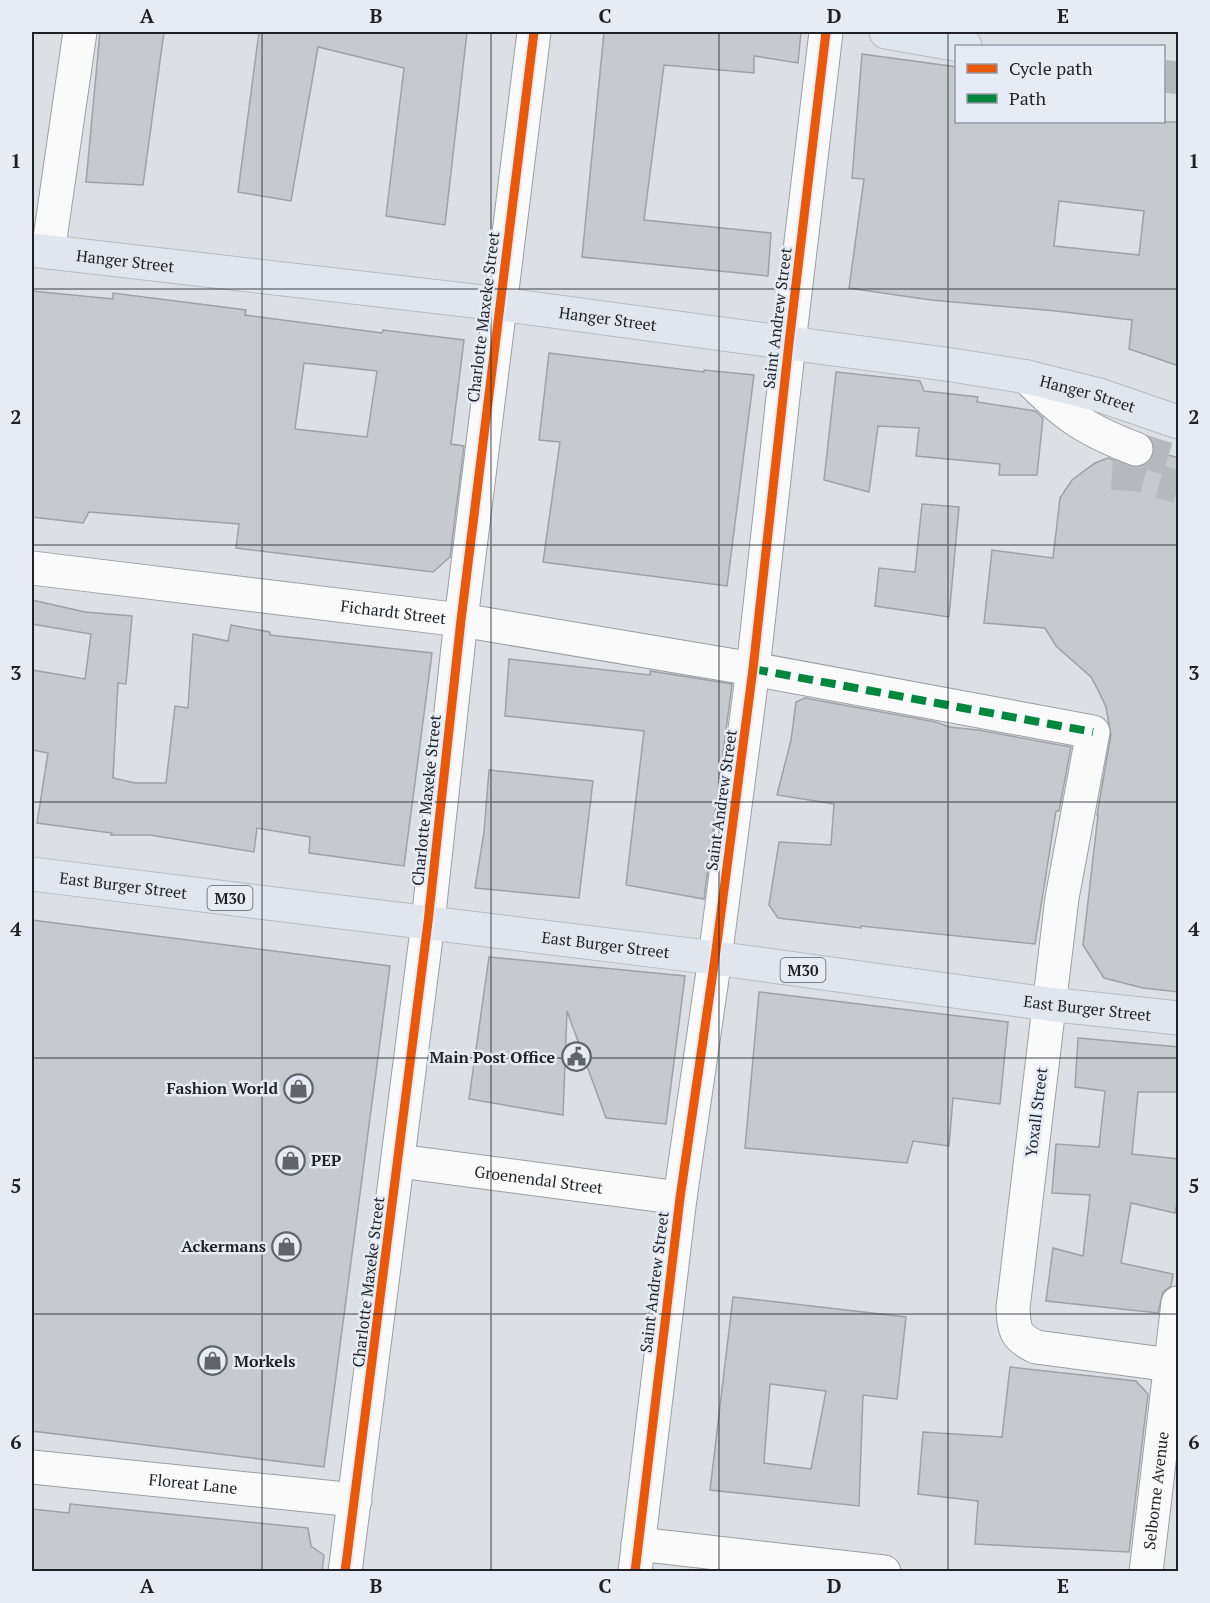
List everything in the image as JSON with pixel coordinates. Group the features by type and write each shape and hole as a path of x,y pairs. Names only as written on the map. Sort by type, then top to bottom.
{"main road":[{"path":"886,32 959,45"},
{"name":"Hanger Street","path":"40,251 500,304 952,365 1027,377 1100,395 1179,422"},
{"name":"East Burger Street","path":"32,874 715,958 1048,1004 1179,1018"}],"street":[{"path":"40,251 80,32"},
{"name":"Charlotte Maxeke Street","path":"345,1572 399,1161 461,620 534,32"},
{"name":"Saint Andrew Street","path":"636,1558 680,1198 715,958 753,669 826,32"},
{"path":"1027,377 1053,404 1074,420 1102,436 1136,449"},
{"name":"Fichardt Street","path":"32,568 461,620 753,669 1093,732"},
{"name":"Yoxall Street","path":"1093,732 1064,888 1048,1004 1013,1308 1014,1327 1021,1340 1035,1347 1171,1365"},
{"name":"Groenendal Street","path":"399,1161 680,1198"},
{"name":"Selborne Avenue","path":"1146,1572 1179,1303"},
{"name":"Floreat Lane","path":"32,1467 355,1500"},
{"path":"636,1558 882,1571"}],"building":[{"path":"100,32 164,32 143,185 86,182"},
{"path":"259,32 467,32 445,225 386,216 404,68 318,47 291,201 238,192"},
{"path":"604,32 801,32 798,63 754,56 754,73 664,65 644,220 771,233 768,276 582,257"},
{"path":"862,54 955,67 955,123 1179,122 1179,366 1129,349 1132,320 931,300 849,288 864,179 852,178","holes":["1059,201 1144,211 1139,255 1054,246"]},
{"path":"32,291 113,299 113,293 246,310 245,315 382,333 383,330 464,340 451,444 464,446 450,557 433,572 236,548 239,524 89,512 83,523 32,517","holes":["304,363 377,371 367,437 295,429"]},
{"path":"549,353 704,372 704,370 754,375 727,586 543,562 560,442 539,440"},
{"path":"836,372 920,381 924,391 978,397 977,402 1035,411 1043,418 1037,475 999,475 1000,464 916,456 919,428 878,426 869,492 824,480"},
{"path":"1154,451 1179,458 1179,992 1143,988 1104,978 1083,945 1097,815 1111,735 1106,707 1099,692 1091,677 1056,646 1045,628 984,623 992,550 1053,558 1060,498 1072,480 1095,463 1108,458 1129,466 1139,467 1148,463"},
{"path":"922,504 959,507 949,617 875,606 879,568 915,572"},
{"path":"32,600 85,612 132,616 126,684 118,683 113,778 135,783 166,783 175,706 188,708 193,634 228,641 231,625 270,632 270,635 432,653 404,866 309,853 310,837 257,828 254,852 150,835 111,835 112,833 37,823 48,753 32,750 32,670 85,679 91,634 32,624"},
{"path":"509,659 650,675 650,671 732,684 704,899 626,885 644,731 505,716"},
{"path":"805,698 936,722 949,727 1071,747 1059,811 1056,811 1035,944 778,918 769,905 779,842 831,845 834,804 777,795 791,740 796,702"},
{"path":"489,770 593,781 579,898 475,888 484,832"},
{"path":"32,920 390,966 324,1467 32,1431"},
{"path":"489,957 685,976 666,1124 606,1118 567,1011 563,1115 469,1099"},
{"path":"759,992 1008,1022 1000,1104 953,1098 949,1146 913,1141 907,1163 745,1148"},
{"path":"1078,1038 1179,1047 1179,1092 1138,1092 1132,1154 1179,1159 1179,1195 1175,1213 1131,1203 1121,1263 1173,1274 1171,1286 1163,1292 1158,1313 1046,1301 1053,1248 1083,1256 1090,1195 1052,1193 1056,1144 1099,1147 1105,1091 1075,1087"},
{"path":"733,1297 906,1317 897,1399 863,1395 859,1506 710,1490","holes":["770,1384 826,1391 811,1469 764,1463"]},
{"path":"1010,1367 1136,1381 1148,1394 1129,1552 975,1544 978,1501 918,1494 923,1432 1002,1437"},
{"path":"70,1504 308,1528 311,1546 324,1555 322,1572 32,1572 32,1509 69,1513"}],"tunnel":[{"path":"1165,76 1178,78"},
{"path":"1136,449 1178,462"},
{"path":"1112,473 1138,475 1178,487"}],"marked path":[{"path":"753,669 1093,732"}],"cycle path":[{"path":"345,1572 428,922 461,620 534,32"},
{"path":"635,1572 680,1198 715,958 753,669 826,32"}],"place":[{"name":"Main Post Office","path":"576,1057"},
{"name":"Fashion World","path":"299,1088"},
{"name":"PEP","path":"290,1160"},
{"name":"Ackermans","path":"287,1246"},
{"name":"Morkels","path":"213,1361"}]}
